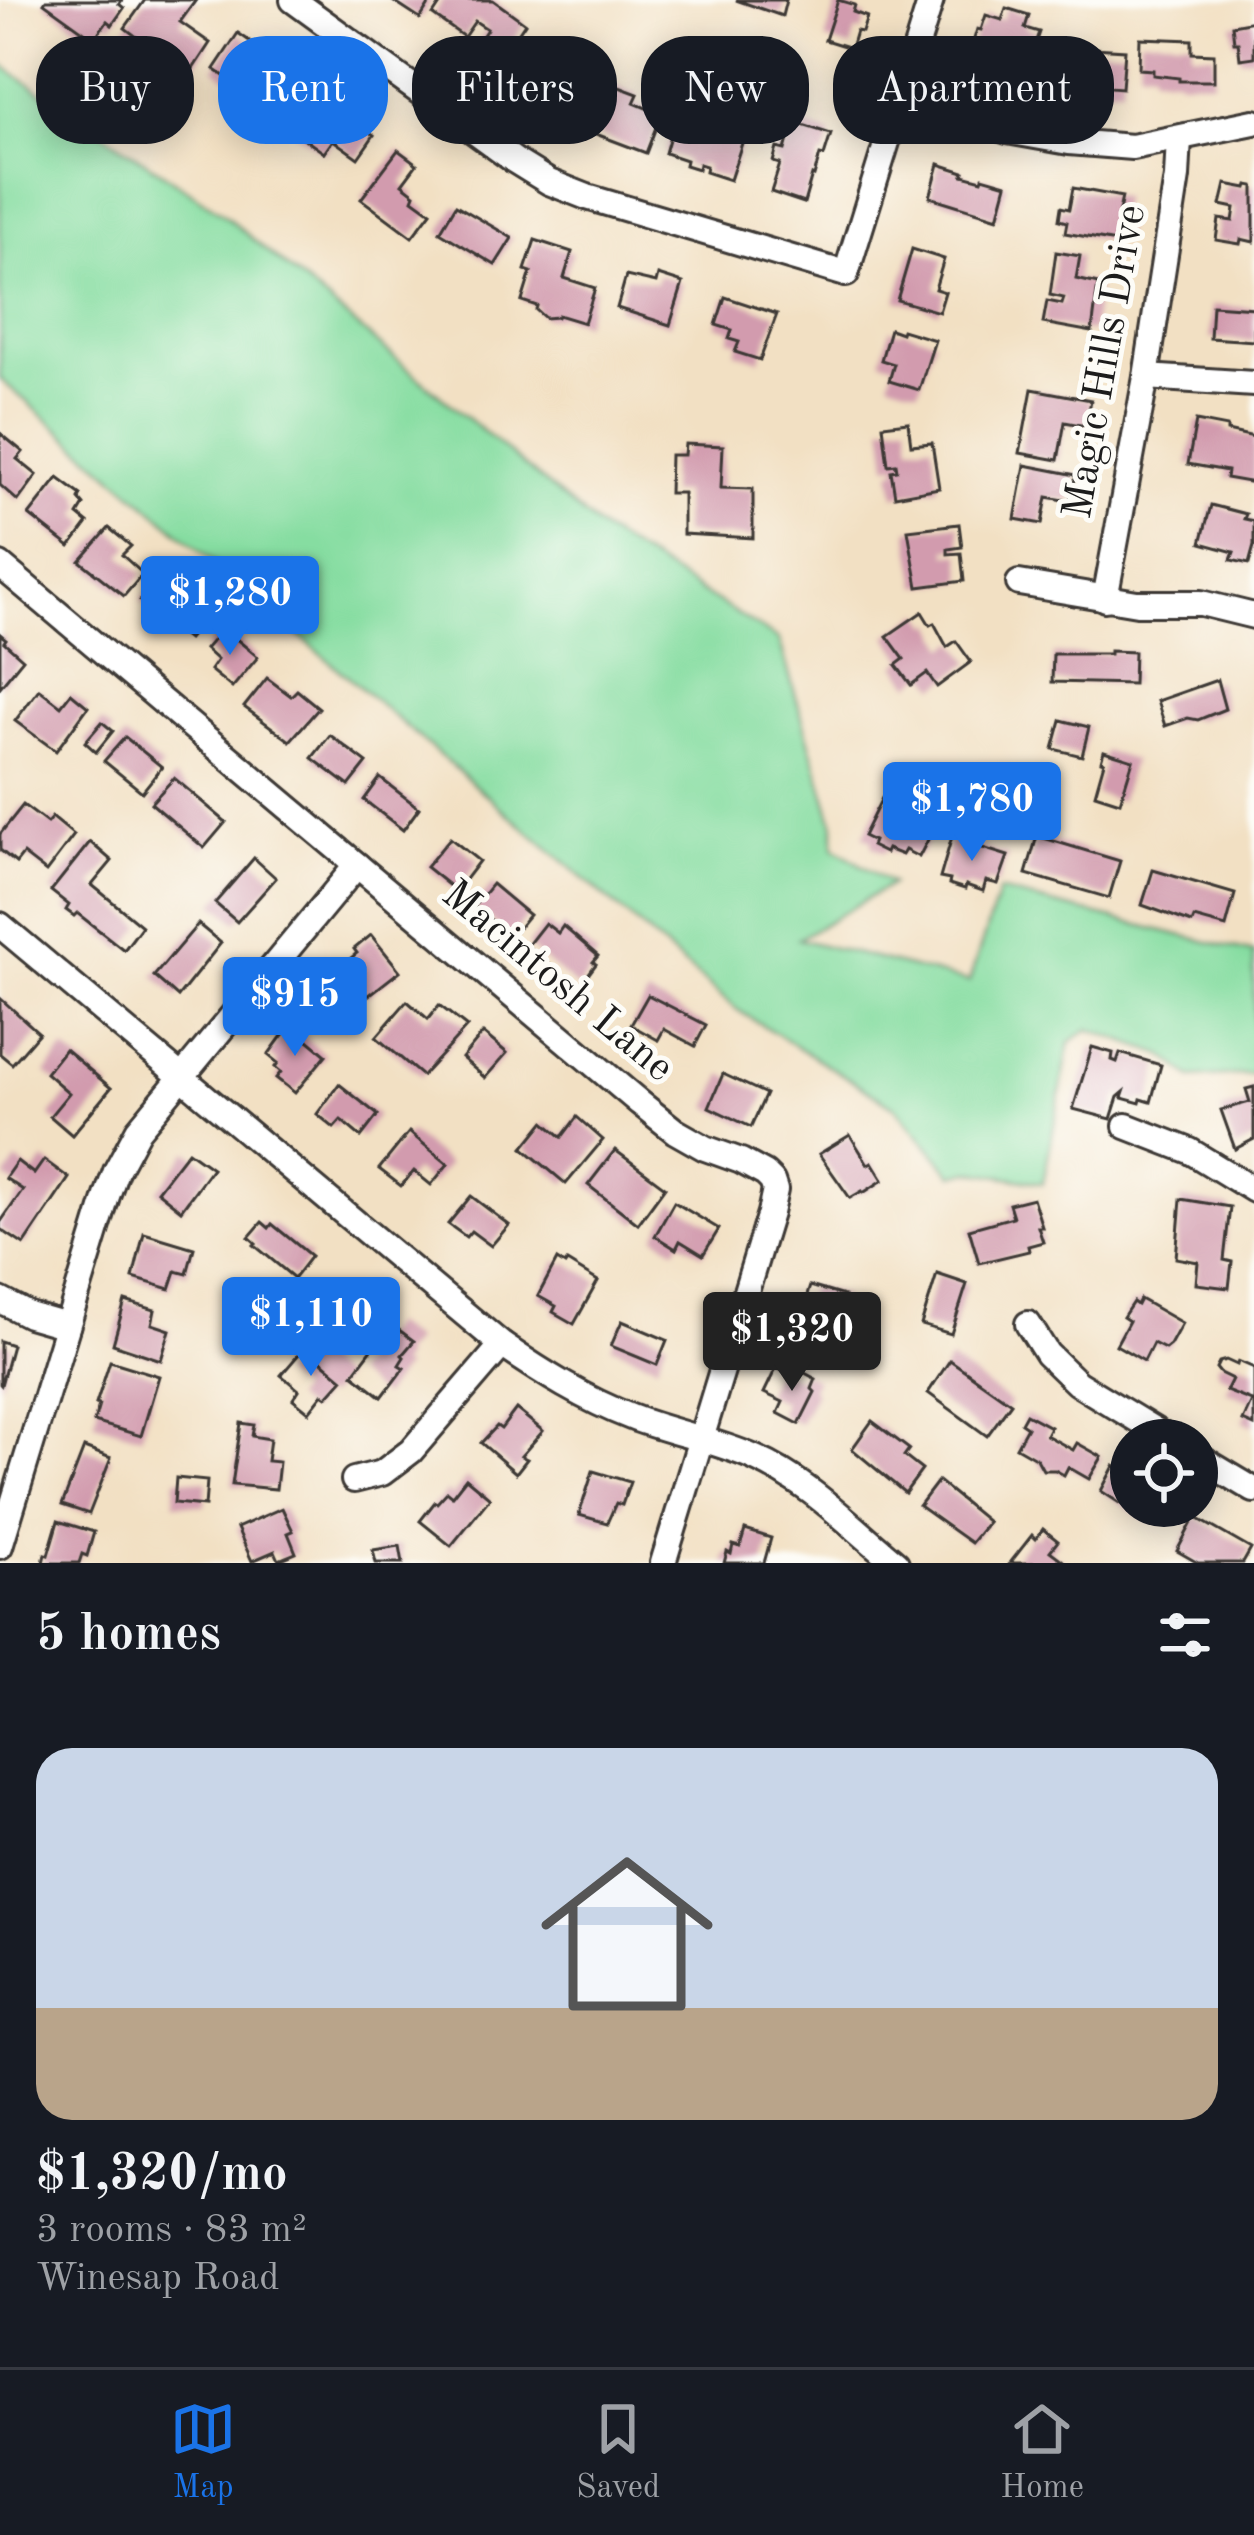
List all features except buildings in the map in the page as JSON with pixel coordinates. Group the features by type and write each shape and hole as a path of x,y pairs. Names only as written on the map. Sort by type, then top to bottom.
{"street":[{"path":"292,0 549,182 846,274 886,144"},
{"path":"920,36 931,0"},
{"path":"1100,144 1132,146 1254,122"},
{"name":"Magic Hills Drive","path":"1105,598 1146,377 1179,138"},
{"path":"1146,377 1254,385"},
{"name":"Macintosh Lane","path":"0,565 675,1131 755,1168 772,1181 770,1213 663,1563"},
{"path":"1018,583 1137,603 1201,603 1254,616"},
{"path":"0,1546 116,1171 138,1130 357,865"},
{"path":"0,925 502,1345 585,1397 757,1459 785,1474 896,1563"},
{"path":"1126,1126 1190,1151 1254,1190"},
{"path":"0,1300 67,1326"},
{"path":"1028,1324 1047,1354 1077,1383 1136,1419"},
{"path":"354,1480 382,1473 411,1451 502,1345"},
{"path":"1218,1469 1254,1490"}],"green space":[{"path":"0,64 36,88 36,144 119,144 219,211 601,530 779,640 834,824 834,848 892,884 798,939 969,982 999,891 1254,953 1254,1074 1192,1078 1163,1055 1089,1029 1070,1042 1043,1183 970,1171 953,1175 895,1107 736,1009 0,379"}]}
